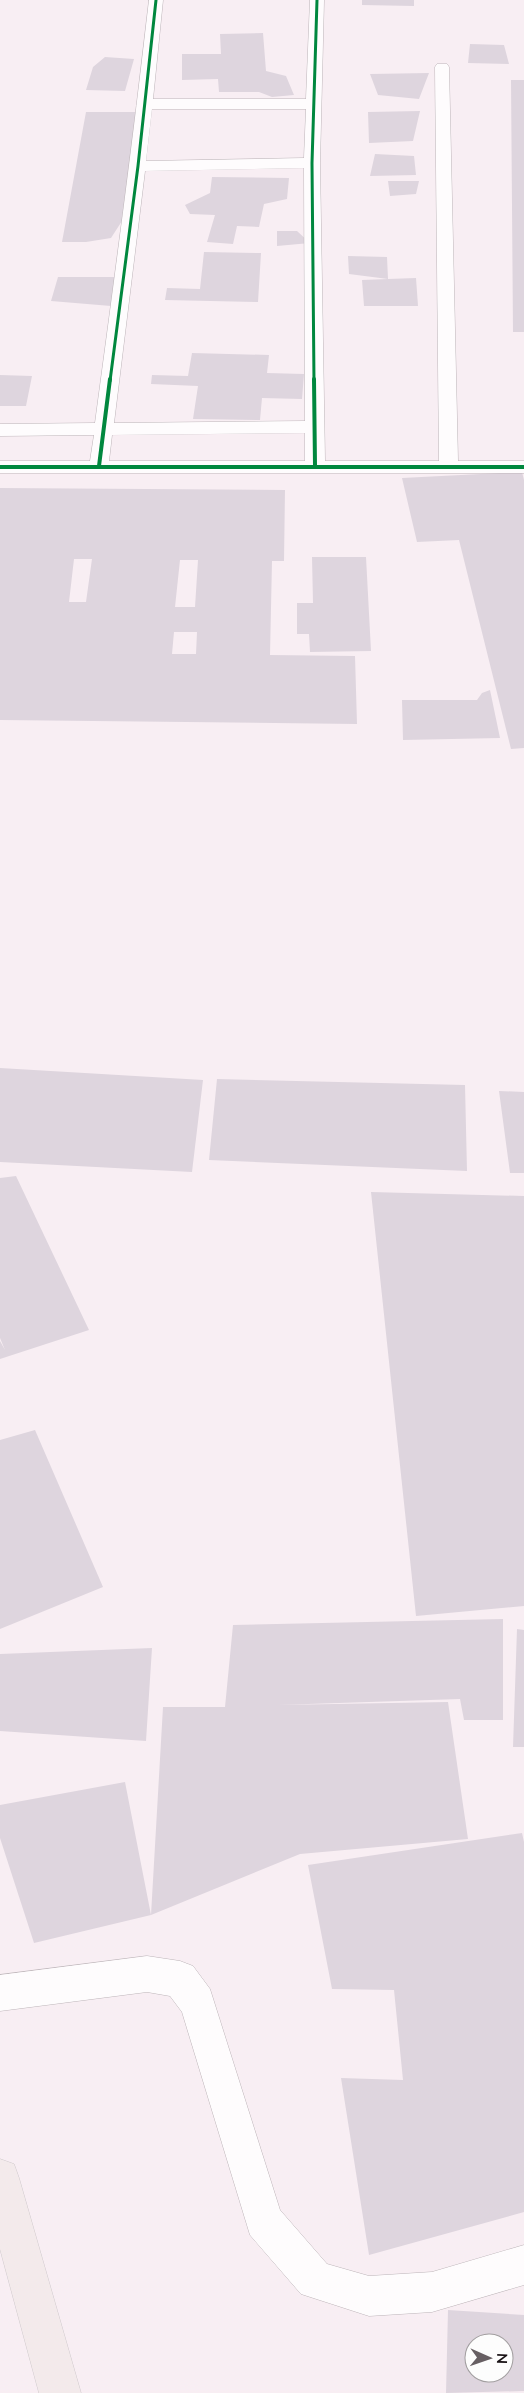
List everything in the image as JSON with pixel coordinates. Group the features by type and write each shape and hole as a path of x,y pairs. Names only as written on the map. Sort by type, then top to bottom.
{"highway":[{"path":"0,2178 60,2393"}],"street":[{"path":"99,466 138,166 143,104 156,0"},
{"path":"316,466 312,163 317,0"},
{"path":"442,67 449,466"},
{"path":"143,104 314,104"},
{"path":"138,166 312,163"},
{"path":"0,430 315,427"},
{"path":"0,467 524,466"},
{"path":"0,1992 147,1974 180,1979 198,2002 264,2220 315,2280 368,2296 432,2292 524,2265"}],"building":[{"path":"362,0 414,0 414,6 362,5"},
{"path":"263,33 266,71 286,76 294,95 272,97 259,92 219,92 218,79 182,80 182,54 221,54 220,34"},
{"path":"470,44 504,45 509,64 468,63"},
{"path":"105,57 134,59 125,91 86,90 93,67"},
{"path":"429,73 419,99 378,95 370,74"},
{"path":"511,80 524,80 524,332 513,332"},
{"path":"420,111 413,141 369,143 368,112"},
{"path":"86,112 138,112 122,221 111,238 86,242 62,242"},
{"path":"375,154 414,156 416,175 370,176"},
{"path":"212,177 289,178 287,199 264,204 259,227 237,226 233,244 207,242 215,215 190,214 185,205 210,193"},
{"path":"388,181 419,181 416,194 390,196"},
{"path":"277,231 297,231 310,243 277,246"},
{"path":"204,252 261,253 258,302 165,300 167,288 200,289"},
{"path":"348,256 387,257 388,279 349,274"},
{"path":"58,277 116,277 111,306 51,301"},
{"path":"416,278 418,306 364,306 362,280"},
{"path":"192,353 269,355 267,373 304,374 302,399 262,398 260,420 193,419 198,386 151,384 152,375 188,376"},
{"path":"0,375 32,376 26,406 0,406"},
{"path":"522,472 524,480 524,748 511,749 459,540 417,542 402,478"},
{"path":"0,488 285,490 284,561 272,561 270,655 355,656 357,724 0,720","holes":["74,559 92,559 86,602 69,602","180,560 198,560 195,607 175,607","174,632 197,632 196,654 172,654"]},
{"path":"312,557 366,557 371,651 310,652 309,634 297,634 297,603 313,603"},
{"path":"490,690 500,738 403,740 402,700 477,700 482,693"},
{"path":"0,1068 203,1080 192,1172 0,1162"},
{"path":"217,1079 465,1085 467,1171 209,1160"},
{"path":"499,1091 524,1092 524,1173 510,1173"},
{"path":"16,1176 89,1330 0,1359 0,1341 5,1350 0,1338 0,1178"},
{"path":"371,1192 524,1196 524,1606 416,1616"},
{"path":"35,1430 103,1587 0,1629 0,1440"},
{"path":"503,1619 503,1720 464,1720 460,1699 278,1705 448,1702 468,1839 300,1854 151,1915 163,1707 225,1707 233,1625"},
{"path":"517,1629 524,1630 524,1747 513,1747"},
{"path":"152,1648 146,1741 0,1731 0,1654"},
{"path":"125,1782 151,1915 34,1943 0,1838 0,1805"},
{"path":"522,1833 524,1842 524,2212 369,2255 341,2078 403,2080 394,1990 332,1989 308,1865"},
{"path":"448,2310 524,2315 524,2391 446,2393"}],"cycle path":[{"path":"99,466 138,166 156,0"},
{"path":"315,466 312,163 317,0"},
{"path":"0,467 524,467"}]}
